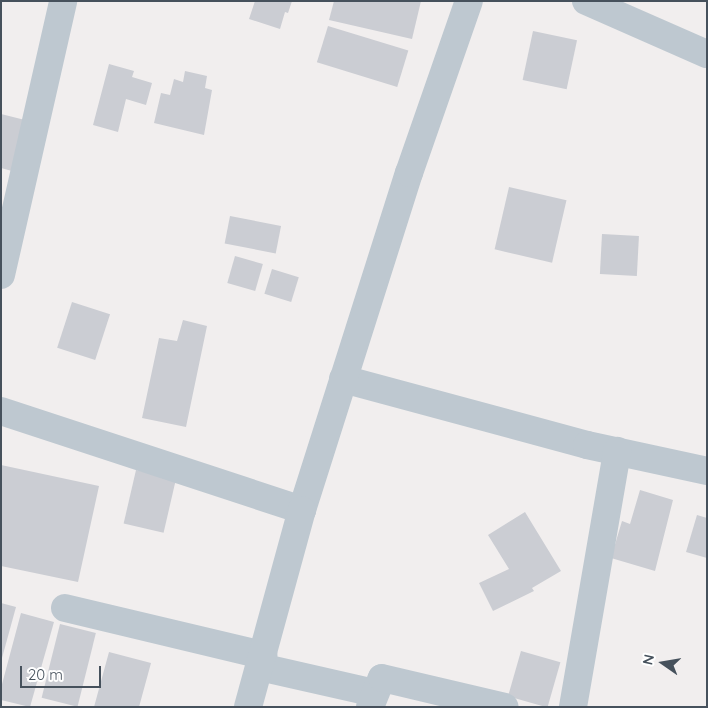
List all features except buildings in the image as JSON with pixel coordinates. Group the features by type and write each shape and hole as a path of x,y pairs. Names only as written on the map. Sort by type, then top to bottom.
{"street":[{"path":"1,275 63,1"},
{"path":"248,707 302,510 343,379 409,173 469,1"},
{"path":"586,1 707,54"},
{"path":"343,379 616,451 707,471"},
{"path":"1,412 302,510"},
{"path":"573,707 616,451"},
{"path":"65,608 262,661 372,700 382,678 505,707"}]}
